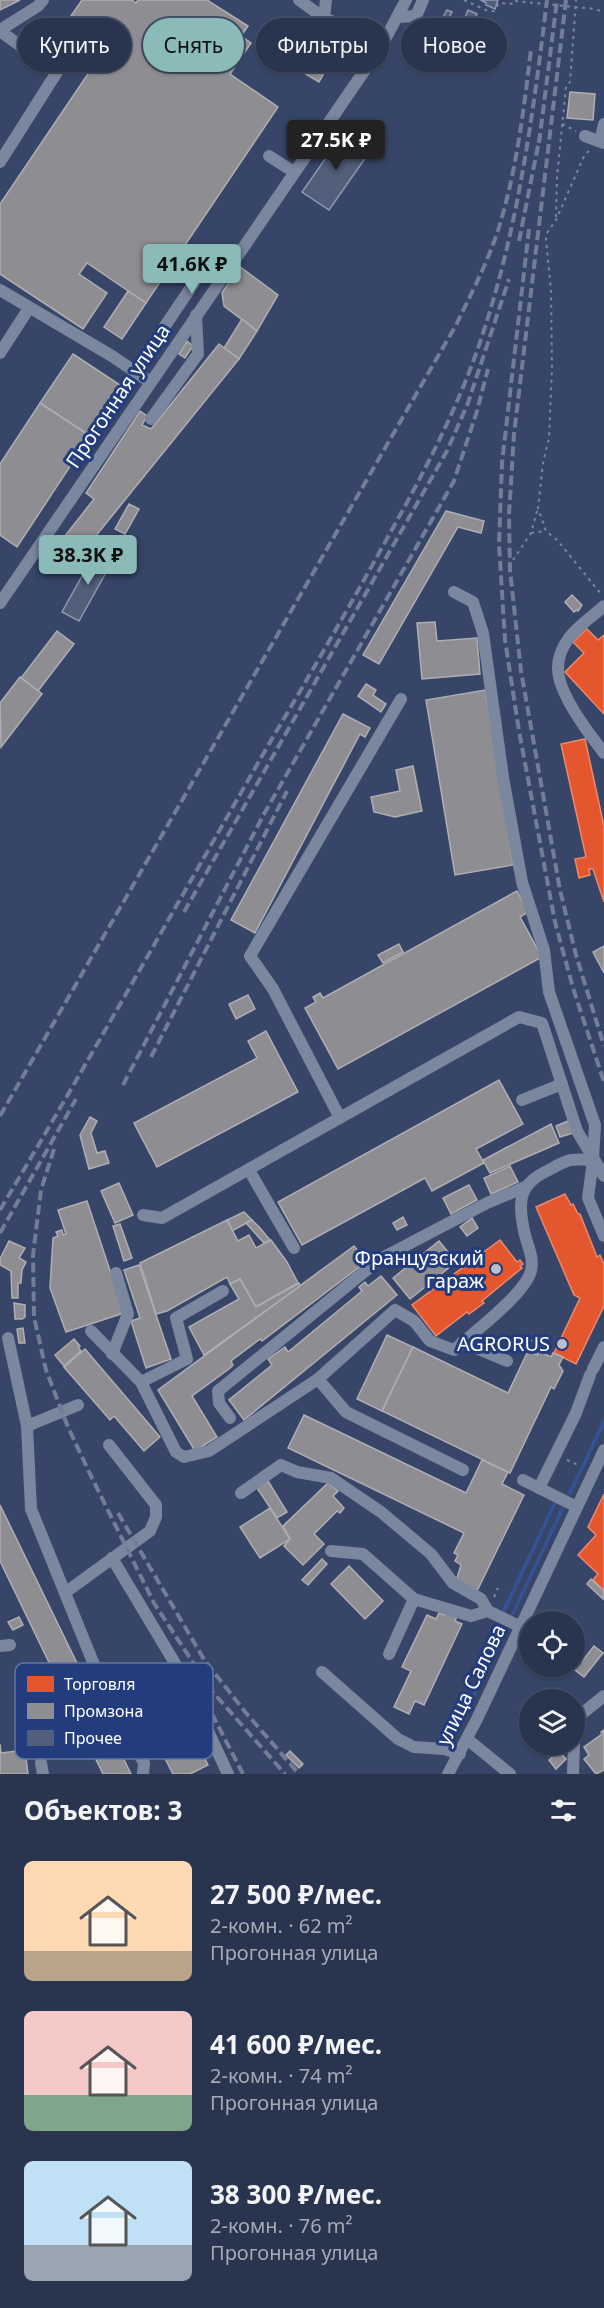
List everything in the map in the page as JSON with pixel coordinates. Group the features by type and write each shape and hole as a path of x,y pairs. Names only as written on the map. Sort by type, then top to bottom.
{"street":[{"path":"0,162 57,72 0,30 38,6 43,0"},
{"path":"299,0 324,18 326,0"},
{"name":"Прогонная улица","path":"389,33 406,0"},
{"path":"398,17 416,16 423,0"},
{"name":"Прогонная улица","path":"1,599 14,590 42,553 150,382 233,262 281,199 294,172 363,72"},
{"path":"585,136 602,142 604,124"},
{"path":"269,156 294,172"},
{"path":"134,372 204,268 233,262"},
{"path":"0,290 112,356 150,382"},
{"path":"0,353 29,308"},
{"path":"151,419 198,354 196,315"},
{"path":"454,592 473,602 483,633 502,777 522,882 544,950 549,992 595,1125 588,1198 604,1236"},
{"path":"604,606 571,635 561,650 558,667 560,681 582,725 604,753"},
{"path":"340,1118 273,989 250,956 401,699"},
{"path":"143,1215 162,1218 519,1017 542,1023 577,1131 604,1176"},
{"path":"522,1100 562,1084"},
{"path":"91,1331 141,1382 176,1452 184,1457 209,1451 318,1379 395,1310 414,1321 430,1341 454,1350 520,1291 531,1272 532,1258 525,1233 522,1202 525,1187 531,1179 571,1159 593,1160"},
{"path":"249,1170 294,1248"},
{"path":"230,1418 219,1403 218,1391 380,1259 487,1203 525,1187"},
{"path":"112,1354 128,1314 116,1274"},
{"path":"141,1382 187,1359 177,1318 223,1291"},
{"path":"8,1338 27,1426 31,1509 94,1663"},
{"path":"462,1342 507,1361"},
{"path":"539,1488 576,1413 604,1347"},
{"path":"318,1379 346,1412 463,1470"},
{"path":"27,1426 78,1405"},
{"path":"66,1592 150,1531 156,1517 156,1505 109,1445"},
{"name":"улица Салова","path":"528,1611 603,1456"},
{"path":"241,1493 281,1465 297,1472 331,1478 381,1512 431,1554 453,1583 481,1599 488,1611 519,1626"},
{"path":"523,1480 577,1507"},
{"path":"331,1551 363,1554 414,1599 471,1616 488,1611"},
{"path":"112,1558 175,1663"},
{"path":"389,1654 414,1599"},
{"name":"улица Салова","path":"448,1774 460,1754 519,1629"},
{"path":"322,1672 398,1739 414,1747 444,1749 460,1754"},
{"path":"585,1711 604,1696"},
{"path":"467,1739 510,1774"},
{"path":"213,1742 228,1774"},
{"path":"573,1774 574,1755"},
{"path":"142,1759 143,1774"}],"path":[{"path":"464,0 488,11 494,11 499,3 515,4 516,1 604,12"},
{"path":"556,220 557,177 567,87 570,82 576,0"},
{"path":"513,560 531,533 538,508 543,463 549,438 552,369 551,291 547,233 556,220 585,154 602,142"},
{"path":"538,508 546,531 558,541 604,598"},
{"path":"531,533 546,531"},
{"path":"507,1361 516,1344 528,1340 552,1349"}],"shaded area":[{"path":"604,1417 604,1426 571,1495 567,1495"},
{"path":"554,1501 557,1503 505,1613 501,1612"},
{"path":"562,1505 564,1510 514,1615 510,1616"},
{"path":"505,1626 507,1631 469,1711 465,1710"}],"building: Торговля":[{"path":"587,629 598,640 604,635 604,714 565,672 584,653 573,642"},
{"path":"585,739 604,826 604,902 593,869 589,869 590,875 579,878 575,859 586,857 561,744"},
{"path":"565,1194 580,1214 597,1257 600,1255 604,1264 604,1306 576,1364 554,1353 580,1298 574,1295 536,1207"},
{"path":"500,1240 517,1262 520,1260 523,1264 520,1266 522,1268 482,1301 484,1303 469,1314 467,1312 436,1336 412,1305"},
{"path":"604,1494 604,1591 593,1580 598,1574 578,1555 596,1535 588,1527"}],"building: Промзона":[{"path":"0,0 20,0 0,10"},
{"path":"82,0 132,0 136,3 138,0 207,0 235,18 143,18 143,72 231,72 230,74 278,107 146,303 87,263 79,274 107,293 83,329 0,274 0,204 89,72 131,72 131,18 70,18"},
{"path":"244,38 251,43 244,53"},
{"path":"305,72 325,72 319,82"},
{"path":"570,92 595,94 593,120 567,118"},
{"path":"239,266 278,295 257,331 224,306 222,293"},
{"path":"128,291 146,303 122,339 104,327"},
{"path":"242,319 257,331 239,359 224,348"},
{"path":"187,341 193,346 185,358 179,354"},
{"path":"219,344 239,359 69,569 50,555 94,499 86,493 140,411 147,416 142,425 151,429"},
{"path":"73,354 123,387 90,436 40,403"},
{"path":"40,403 90,436 17,547 0,535 0,464"},
{"path":"129,504 139,509 125,534 115,529"},
{"path":"446,511 484,521 481,533 458,527 379,664 363,655"},
{"path":"572,595 582,605 578,611 574,612 565,602"},
{"path":"435,622 437,641 477,638 480,674 422,679 417,623"},
{"path":"57,631 74,644 38,691 21,678"},
{"path":"20,677 42,694 1,747 0,703"},
{"path":"366,684 376,690 373,695 386,704 381,712 358,696"},
{"path":"485,690 513,865 455,875 426,700"},
{"path":"343,714 370,728 365,737 360,734 255,933 231,920"},
{"path":"413,766 422,811 395,817 374,812 371,797 400,791 396,770"},
{"path":"517,891 528,912 520,917 542,957 338,1069 305,1008 316,1002 313,997 320,993 323,998"},
{"path":"399,944 403,952 383,963 378,955"},
{"path":"604,946 604,973 593,952"},
{"path":"248,995 255,1009 236,1019 229,1004"},
{"path":"266,1031 298,1092 157,1167 134,1123 257,1058 248,1041"},
{"path":"499,1080 523,1124 476,1149 484,1163 432,1191 425,1178 302,1245 278,1202"},
{"path":"90,1117 97,1121 91,1133 97,1153 105,1151 109,1163 89,1169 80,1135"},
{"path":"568,1121 573,1133 560,1137 556,1126"},
{"path":"551,1124 559,1143 490,1173 483,1160"},
{"path":"510,1166 518,1182 491,1194 484,1178"},
{"path":"119,1183 133,1215 115,1223 101,1191"},
{"path":"469,1185 477,1200 451,1214 443,1198"},
{"path":"87,1201 124,1313 66,1332 50,1288 53,1238 58,1236 56,1232 62,1230 63,1235 66,1234 58,1210"},
{"path":"244,1212 252,1220 232,1231 227,1220"},
{"path":"403,1217 407,1225 397,1230 393,1223"},
{"path":"472,1218 478,1228 467,1236 460,1227"},
{"path":"227,1220 238,1241 249,1235 256,1248 271,1240 287,1262 298,1283 256,1307 240,1279 230,1284 227,1277 167,1311 156,1314 140,1263"},
{"path":"252,1220 270,1240 264,1243 246,1223"},
{"path":"120,1224 132,1258 124,1261 113,1226"},
{"path":"9,1241 25,1248 19,1258 26,1262 22,1270 21,1283 18,1283 18,1298 12,1298 11,1271 0,1265 0,1259"},
{"path":"439,1241 456,1262 410,1299 393,1278"},
{"path":"354,1246 366,1262 262,1341 260,1339 231,1361 233,1365 229,1369 192,1396 217,1437 195,1451 158,1390"},
{"path":"139,1265 171,1359 146,1368 131,1321 140,1318 124,1270"},
{"path":"381,1276 397,1295 244,1420 229,1400 272,1365 268,1359 285,1347 288,1352 362,1291 359,1287 365,1282 368,1286"},
{"path":"240,1279 256,1307 299,1283 300,1286 204,1355 189,1327 239,1299 230,1284"},
{"path":"14,1303 25,1305 25,1317 22,1319 15,1319"},
{"path":"23,1328 25,1343 19,1343 17,1329"},
{"path":"387,1335 413,1347 382,1411 357,1399"},
{"path":"74,1339 81,1351 64,1366 55,1355"},
{"path":"413,1347 508,1393 528,1351 537,1355 539,1351 551,1357 553,1353 563,1357 559,1365 563,1371 554,1389 551,1387 510,1473 382,1411"},
{"path":"85,1349 160,1437 144,1451 114,1416 110,1420 64,1367"},
{"path":"304,1415 466,1493 482,1460 508,1472 502,1484 524,1495 477,1591 456,1581 461,1565 455,1561 458,1555 454,1553 464,1533 288,1448"},
{"path":"268,1481 287,1512 277,1518 257,1488"},
{"path":"328,1483 338,1491 333,1496 344,1508 340,1513 337,1511 314,1534 324,1544 303,1565 284,1546 290,1539 283,1526"},
{"path":"0,1505 77,1663 49,1663 0,1561"},
{"path":"270,1508 290,1539 260,1558 240,1527"},
{"path":"322,1559 327,1564 308,1585 302,1580"},
{"path":"349,1566 383,1601 365,1619 331,1584"},
{"path":"591,1579 604,1591 603,1599 587,1584"},
{"path":"446,1611 457,1616 455,1621 462,1624 424,1705 415,1701 409,1714 394,1707 411,1671 402,1667 427,1615 436,1619 439,1613 444,1615"},
{"path":"19,1617 23,1625 13,1630 8,1622"},
{"path":"594,1646 603,1653 585,1676 585,1657"},
{"path":"604,1730 604,1770 596,1774 584,1759 589,1755 585,1746 602,1734"},
{"path":"0,1744 1,1753 15,1751 15,1759 26,1759 28,1774 0,1774"},
{"path":"290,1751 303,1764 299,1768 286,1755"},
{"path":"555,1755 562,1755 566,1759 556,1769 549,1760"},
{"path":"96,1759 124,1759 131,1774 103,1774"},
{"path":"165,1759 205,1759 208,1765 190,1774 173,1774"}],"building: Прочее":[{"path":"481,0 498,0 495,9"},
{"path":"447,10 452,12 449,18 442,18"},
{"path":"468,10 477,14 475,18 465,18"},
{"path":"344,132 371,150 329,210 302,192"},
{"path":"96,551 113,560 79,621 62,612"}],"railway":[{"path":"0,1210 357,593 454,409 473,362 501,273 528,138 547,0"},
{"path":"539,143 557,0"},
{"path":"566,0 514,434 509,514 510,570 521,671 560,890 576,955 604,1046"},
{"path":"0,1116 456,325 491,250 506,203 519,137 531,49"},
{"path":"519,241 540,136"},
{"path":"529,229 502,463 499,544 505,640 519,731 555,922 573,988 604,1082"},
{"path":"184,912 447,451 468,403 509,279"},
{"path":"123,1085 264,814 454,481 488,369"},
{"path":"151,1057 287,791"},
{"path":"0,1233 76,1099"},
{"path":"54,1149 41,1190 33,1255 34,1317 46,1370 68,1427 154,1603 193,1663"},
{"path":"118,1513 207,1663"},
{"path":"213,1671 299,1774"},
{"path":"213,1692 285,1774"},
{"path":"213,1716 243,1774"}],"place":[{"name":"Французский гараж","path":"496,1269"},
{"name":"AGRORUS","path":"562,1344"}]}
